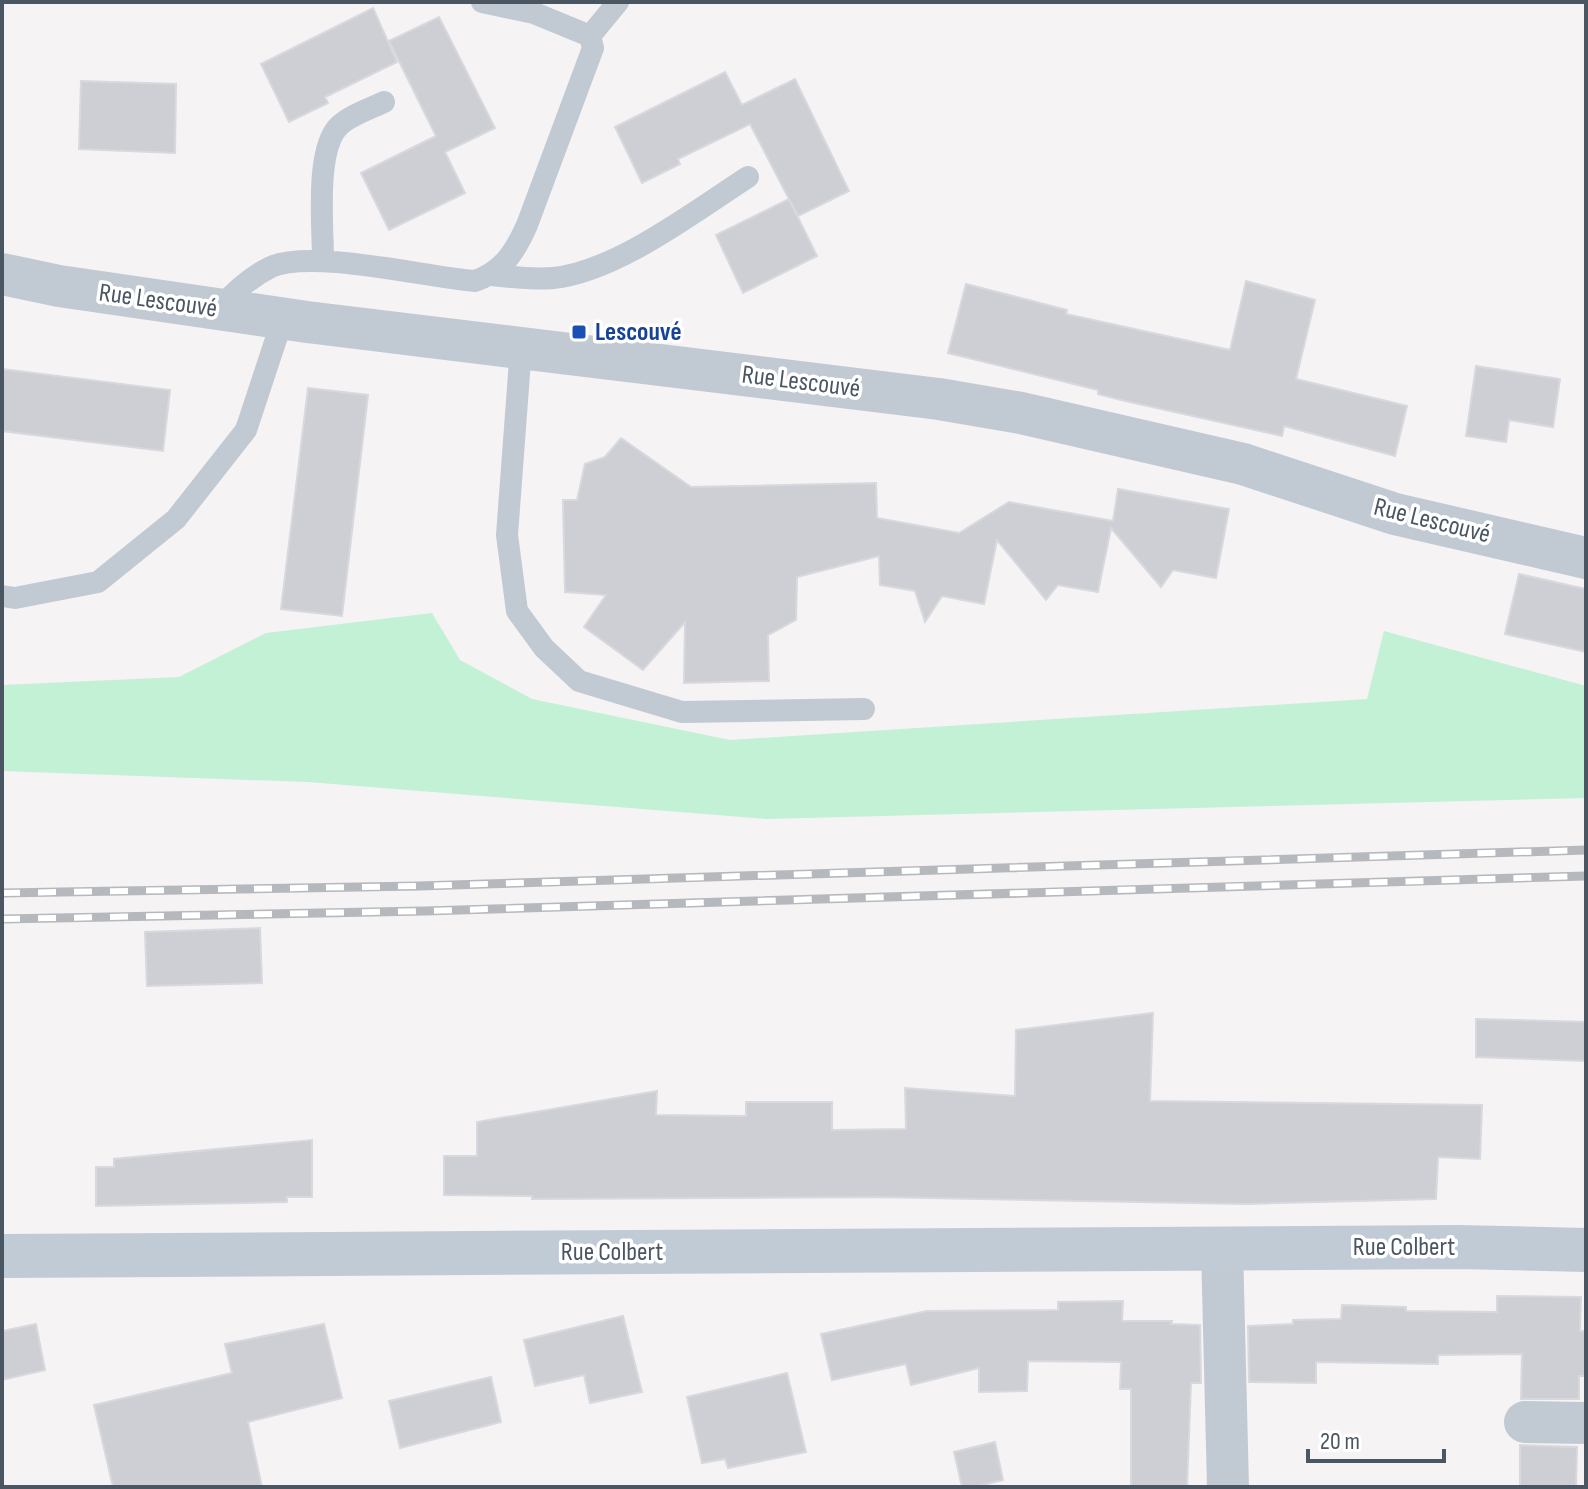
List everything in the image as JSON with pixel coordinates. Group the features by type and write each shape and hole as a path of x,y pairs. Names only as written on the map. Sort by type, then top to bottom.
{"street":[{"name":"Rue Lescouvé","path":"2,274 59,286 218,310 939,399 1021,413 1243,464 1395,514 1586,558"},
{"name":"Rue Colbert","path":"2,1256 1459,1247 1586,1250"},
{"path":"1222,1248 1228,1487"},
{"path":"1525,1422 1586,1423"}],"lane":[{"path":"482,2 534,13 590,36"},
{"path":"590,36 618,2"},
{"path":"492,275 517,248 527,225 593,48 590,36"},
{"path":"323,260 324,160 331,138 340,125 384,102"},
{"path":"218,310 236,290 272,267 296,261 323,260 444,279 475,281 492,275 554,278 605,264 748,177"},
{"path":"2,596 15,598 98,582 176,519 246,430 283,318"},
{"path":"521,347 507,535 517,611 544,648 579,681 682,712 864,709"}],"green space":[{"path":"432,613 460,660 532,699 730,740 1367,699 1384,631 1586,686 1586,798 766,819 308,782 2,771 2,685 179,677 266,633"}],"building":[{"path":"373,8 397,62 325,97 328,103 289,122 261,64"},
{"path":"439,17 495,128 445,152 465,193 389,230 361,173 436,136 389,41"},
{"path":"725,72 742,105 795,79 849,191 798,216 750,124 678,159 680,164 642,183 615,127"},
{"path":"81,81 176,84 175,153 79,149"},
{"path":"789,199 817,256 743,293 716,235"},
{"path":"1246,281 1315,300 1296,379 1407,406 1395,456 1284,426 1282,436 1121,400 1098,394 1098,390 948,353 966,284 1067,310 1066,314 1230,350"},
{"path":"1476,366 1560,379 1553,427 1509,420 1506,442 1466,436"},
{"path":"2,369 170,390 163,451 2,431"},
{"path":"308,388 368,395 342,616 281,609"},
{"path":"621,438 691,487 876,483 877,518 959,533 1009,502 1113,521 1118,489 1229,509 1216,578 1173,570 1161,587 1111,528 1098,592 1058,585 1046,600 997,540 984,604 942,596 925,622 915,591 880,585 879,556 797,577 796,620 768,635 769,681 684,683 685,622 643,670 584,627 606,595 565,592 563,500 577,500 585,464 605,457"},
{"path":"1519,574 1586,589 1586,652 1505,634"},
{"path":"260,928 262,983 147,986 145,932"},
{"path":"1153,1013 1150,1101 1482,1105 1480,1159 1438,1157 1436,1199 1246,1204 877,1197 532,1199 532,1196 444,1195 444,1156 477,1156 477,1122 657,1091 656,1115 746,1116 746,1102 832,1102 832,1130 906,1129 905,1088 1015,1096 1016,1030"},
{"path":"1476,1019 1586,1022 1586,1061 1476,1057"},
{"path":"312,1140 312,1197 287,1197 287,1202 96,1206 96,1167 114,1167 114,1159"},
{"path":"1497,1296 1581,1297 1580,1331 1586,1331 1586,1334 1585,1376 1579,1376 1579,1399 1521,1399 1522,1354 1438,1355 1438,1364 1316,1362 1316,1383 1249,1382 1248,1326 1293,1324 1293,1320 1341,1319 1342,1305 1406,1307 1406,1311 1497,1312"},
{"path":"1123,1301 1122,1321 1172,1321 1171,1324 1200,1325 1201,1383 1191,1383 1187,1487 1131,1487 1131,1389 1120,1389 1121,1362 1028,1361 1027,1391 979,1392 979,1368 911,1385 906,1364 832,1380 821,1334 927,1311 1058,1310 1058,1302"},
{"path":"623,1316 642,1392 590,1403 584,1375 535,1386 524,1340"},
{"path":"36,1324 45,1370 2,1380 2,1331"},
{"path":"324,1324 342,1398 248,1422 262,1487 113,1487 94,1405 232,1373 225,1344"},
{"path":"787,1373 806,1452 728,1468 725,1459 702,1463 687,1397"},
{"path":"491,1377 501,1422 400,1448 389,1401"},
{"path":"995,1442 1003,1480 962,1487 954,1452"},
{"path":"1520,1445 1577,1447 1576,1487 1520,1487"}],"railway":[{"path":"2,893 419,886 1586,850"},
{"path":"2,919 425,911 1586,876"}],"place":[{"name":"Lescouvé","path":"579,332"}]}
